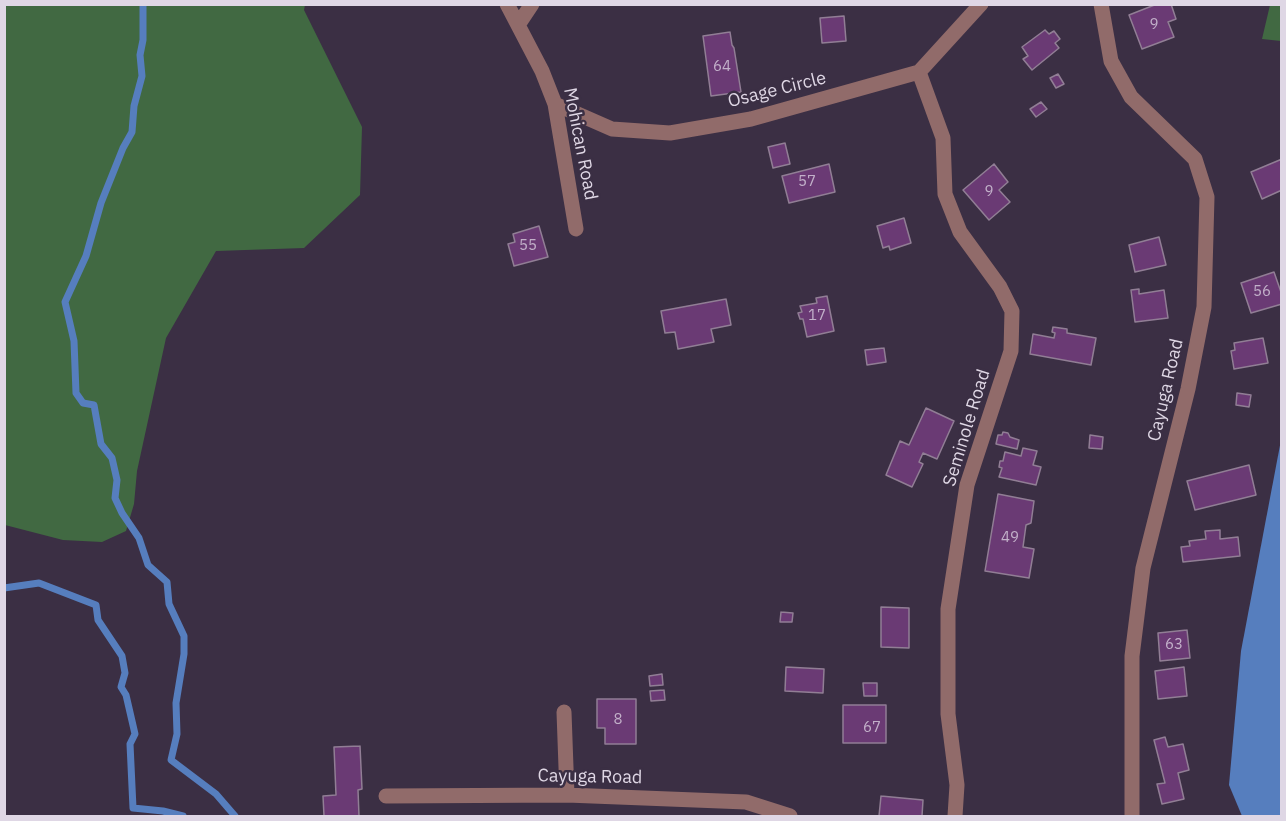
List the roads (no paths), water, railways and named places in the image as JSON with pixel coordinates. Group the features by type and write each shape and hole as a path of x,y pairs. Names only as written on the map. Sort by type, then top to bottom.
{"street":[{"name":"Mohican Road","path":"507,4 542,71 555,105 576,229"},
{"path":"518,25 532,4"},
{"path":"919,72 981,4"},
{"name":"Cayuga Road","path":"1101,4 1111,61 1131,97 1195,159 1207,197 1204,307 1188,389 1143,568 1132,656 1132,816"},
{"name":"Osage Circle","path":"555,105 612,129 670,133 752,119 919,72"},
{"name":"Seminole Road","path":"919,72 943,138 945,194 960,232 1000,287 1012,311 1011,351 967,484 948,609 948,714 957,785 955,816"},
{"path":"564,712 567,795"},
{"name":"Cayuga Road","path":"386,796 567,795 746,802 790,816"}],"water":[{"path":"1281,440 1281,816 1242,816 1229,785 1241,651"}],"waterway":[{"path":"143,4 143,40 140,55 142,76 134,106 132,132 123,148 101,203 86,256 65,302 74,341 76,393 83,403 94,405 101,444 112,458 117,480 115,498 139,538 148,565 167,582 169,604 184,636 184,654 176,703 177,734 171,760 216,794 235,816"},
{"path":"4,588 39,583 96,605 98,620 122,656 125,673 121,687 126,695 135,734 130,744 133,808 183,816"}]}
